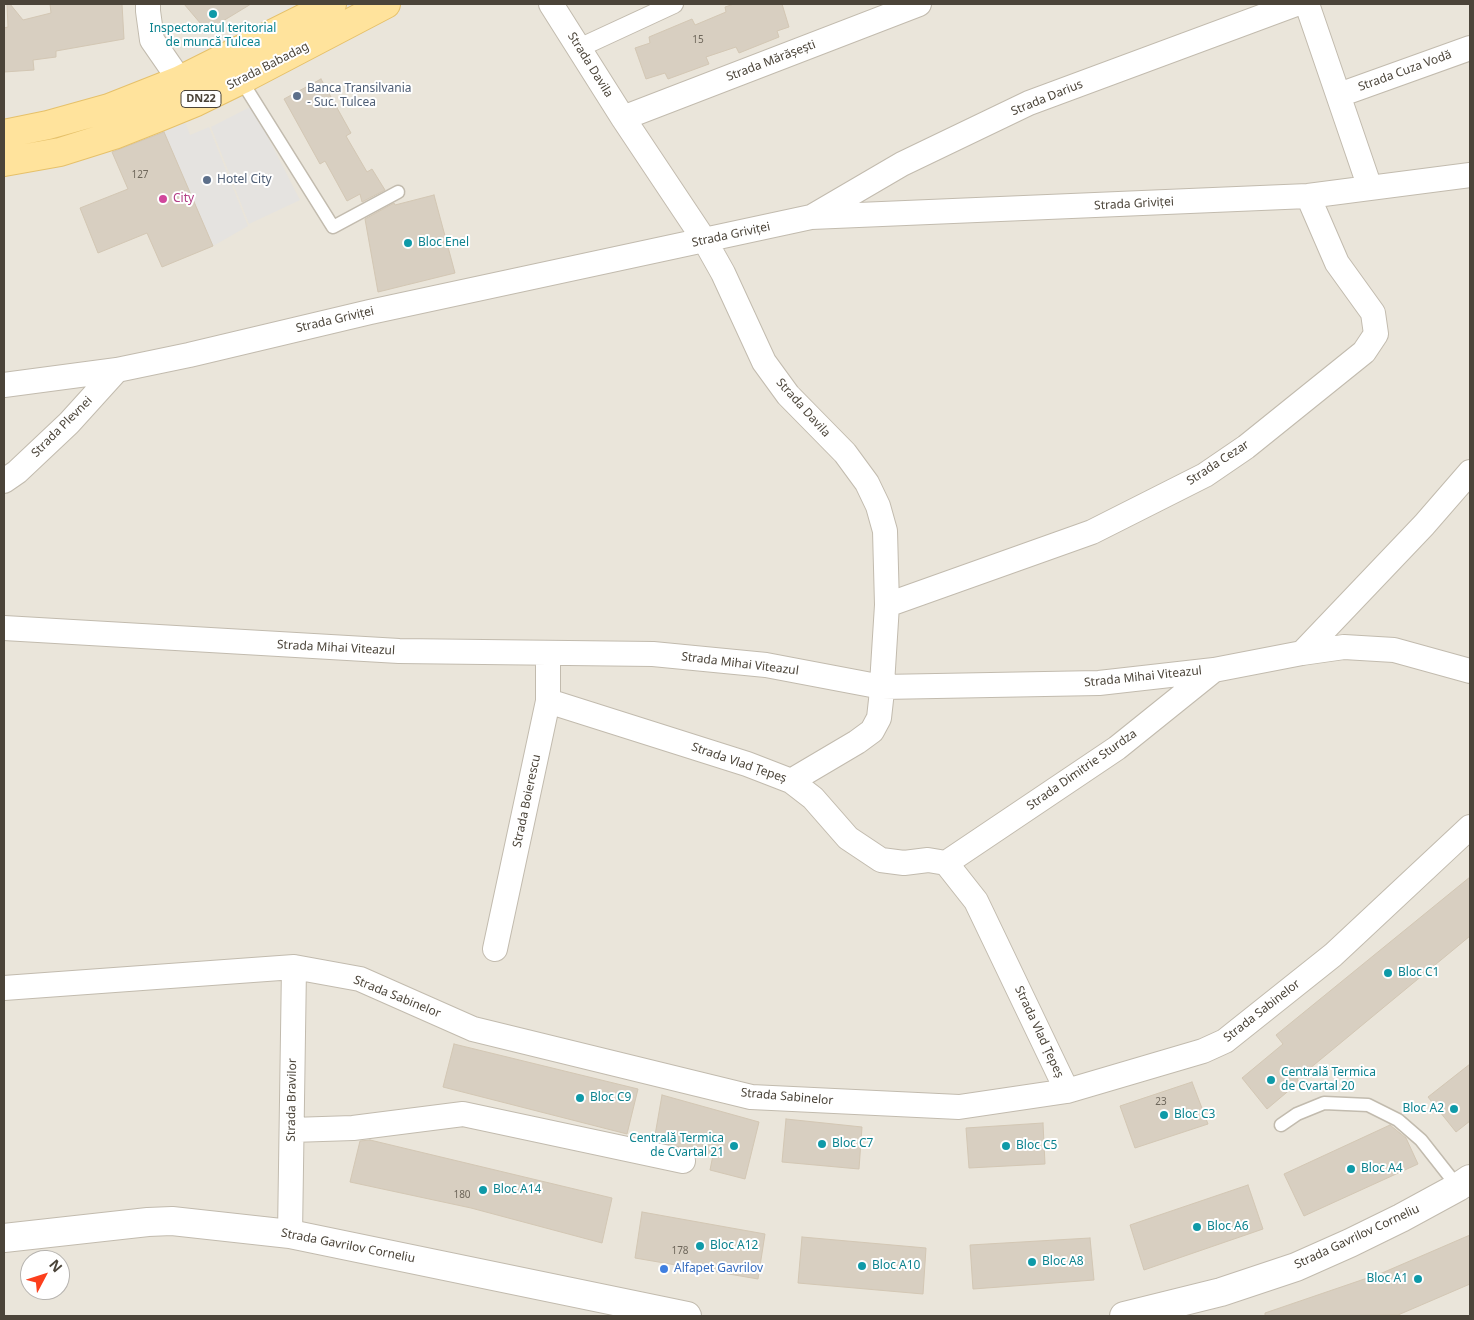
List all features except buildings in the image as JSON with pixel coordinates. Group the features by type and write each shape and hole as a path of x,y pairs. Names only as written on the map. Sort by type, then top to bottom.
{"main road":[{"name":"Strada Babadag","path":"4,134 48,125 109,108 180,80 332,4"},
{"name":"Strada Babadag","path":"4,162 60,152 114,135 196,102 386,4"}],"street":[{"path":"148,4 152,40 196,102"},
{"name":"Strada Davila","path":"552,4 623,118 704,240 723,273 764,362 788,395 845,453 867,483 878,506 885,531 887,605 879,718 872,731 857,742 791,781"},
{"path":"579,48 674,4"},
{"name":"Strada Mărășești","path":"623,118 919,4"},
{"name":"Strada Darius","path":"811,217 902,164 1029,103 1296,4"},
{"path":"1307,4 1370,188"},
{"name":"Strada Cuza Vodă","path":"1339,95 1470,48"},
{"name":"Strada Griviței","path":"4,385 117,370 370,312 811,217 1308,196 1470,175"},
{"name":"Strada Cezar","path":"887,605 1092,532 1205,475 1246,447 1364,352 1376,334 1373,314 1337,263 1308,196"},
{"name":"Strada Plevnei","path":"4,481 17,472 69,423 117,370"},
{"path":"1302,653 1424,525 1470,472"},
{"name":"Strada Mihai Viteazul","path":"4,628 399,651 653,654 766,665 882,688 1099,683 1214,670 1344,647 1394,650 1470,671"},
{"name":"Strada Boierescu","path":"495,948 548,701 548,653"},
{"name":"Strada Dimitrie Sturdza","path":"946,863 1117,748 1214,670"},
{"name":"Strada Vlad Țepeș","path":"548,701 747,764 791,781 813,798 848,838 881,860 904,863 928,860 946,863 976,901 1067,1091"},
{"name":"Strada Sabinelor","path":"4,988 294,967 360,979 473,1029 751,1097 959,1108 1067,1091 1203,1051 1225,1041 1333,955 1470,827"},
{"name":"Strada Bravilor","path":"290,1234 294,967"},
{"path":"292,1130 353,1128 463,1114 683,1161"},
{"name":"Strada Gavrilov Corneliu","path":"1124,1316 1221,1292 1296,1267 1359,1239 1464,1183"},
{"name":"Strada Gavrilov Corneliu","path":"4,1238 124,1224 172,1221 290,1234 416,1258 688,1316"}],"lane":[{"path":"241,80 333,227 398,192"},
{"path":"1282,1125 1297,1114 1324,1103 1368,1105 1398,1120 1464,1183"}],"shaded area":[{"path":"4,4 1470,4 1470,1316 4,1316"},
{"path":"252,106 300,200 249,224 211,127"},
{"name":"Hotel City","path":"185,122 190,135 209,127 248,226 213,246 163,130"}],"place":[{"name":"Inspectoratul teritorial de muncă Tulcea","path":"213,14"},
{"name":"Banca Transilvania - Suc. Tulcea","path":"297,96"},
{"name":"Hotel City","path":"207,180"},
{"name":"City","path":"163,199"},
{"name":"Bloc Enel","path":"408,243"},
{"name":"Bloc C1","path":"1388,973"},
{"name":"Centrală Termica de Cvartal 20","path":"1271,1080"},
{"name":"Bloc C9","path":"580,1098"},
{"name":"Bloc A2","path":"1454,1109"},
{"name":"Bloc C3","path":"1164,1115"},
{"name":"Bloc C7","path":"822,1144"},
{"name":"Centrală Termica de Cvartal 21","path":"734,1146"},
{"name":"Bloc C5","path":"1006,1146"},
{"name":"Bloc A4","path":"1351,1169"},
{"name":"Bloc A14","path":"483,1190"},
{"name":"Bloc A6","path":"1197,1227"},
{"name":"Bloc A12","path":"700,1246"},
{"name":"Bloc A8","path":"1032,1262"},
{"name":"Bloc A10","path":"862,1266"},
{"name":"Alfapet Gavrilov","path":"664,1269"},
{"name":"Bloc A1","path":"1418,1279"}]}
